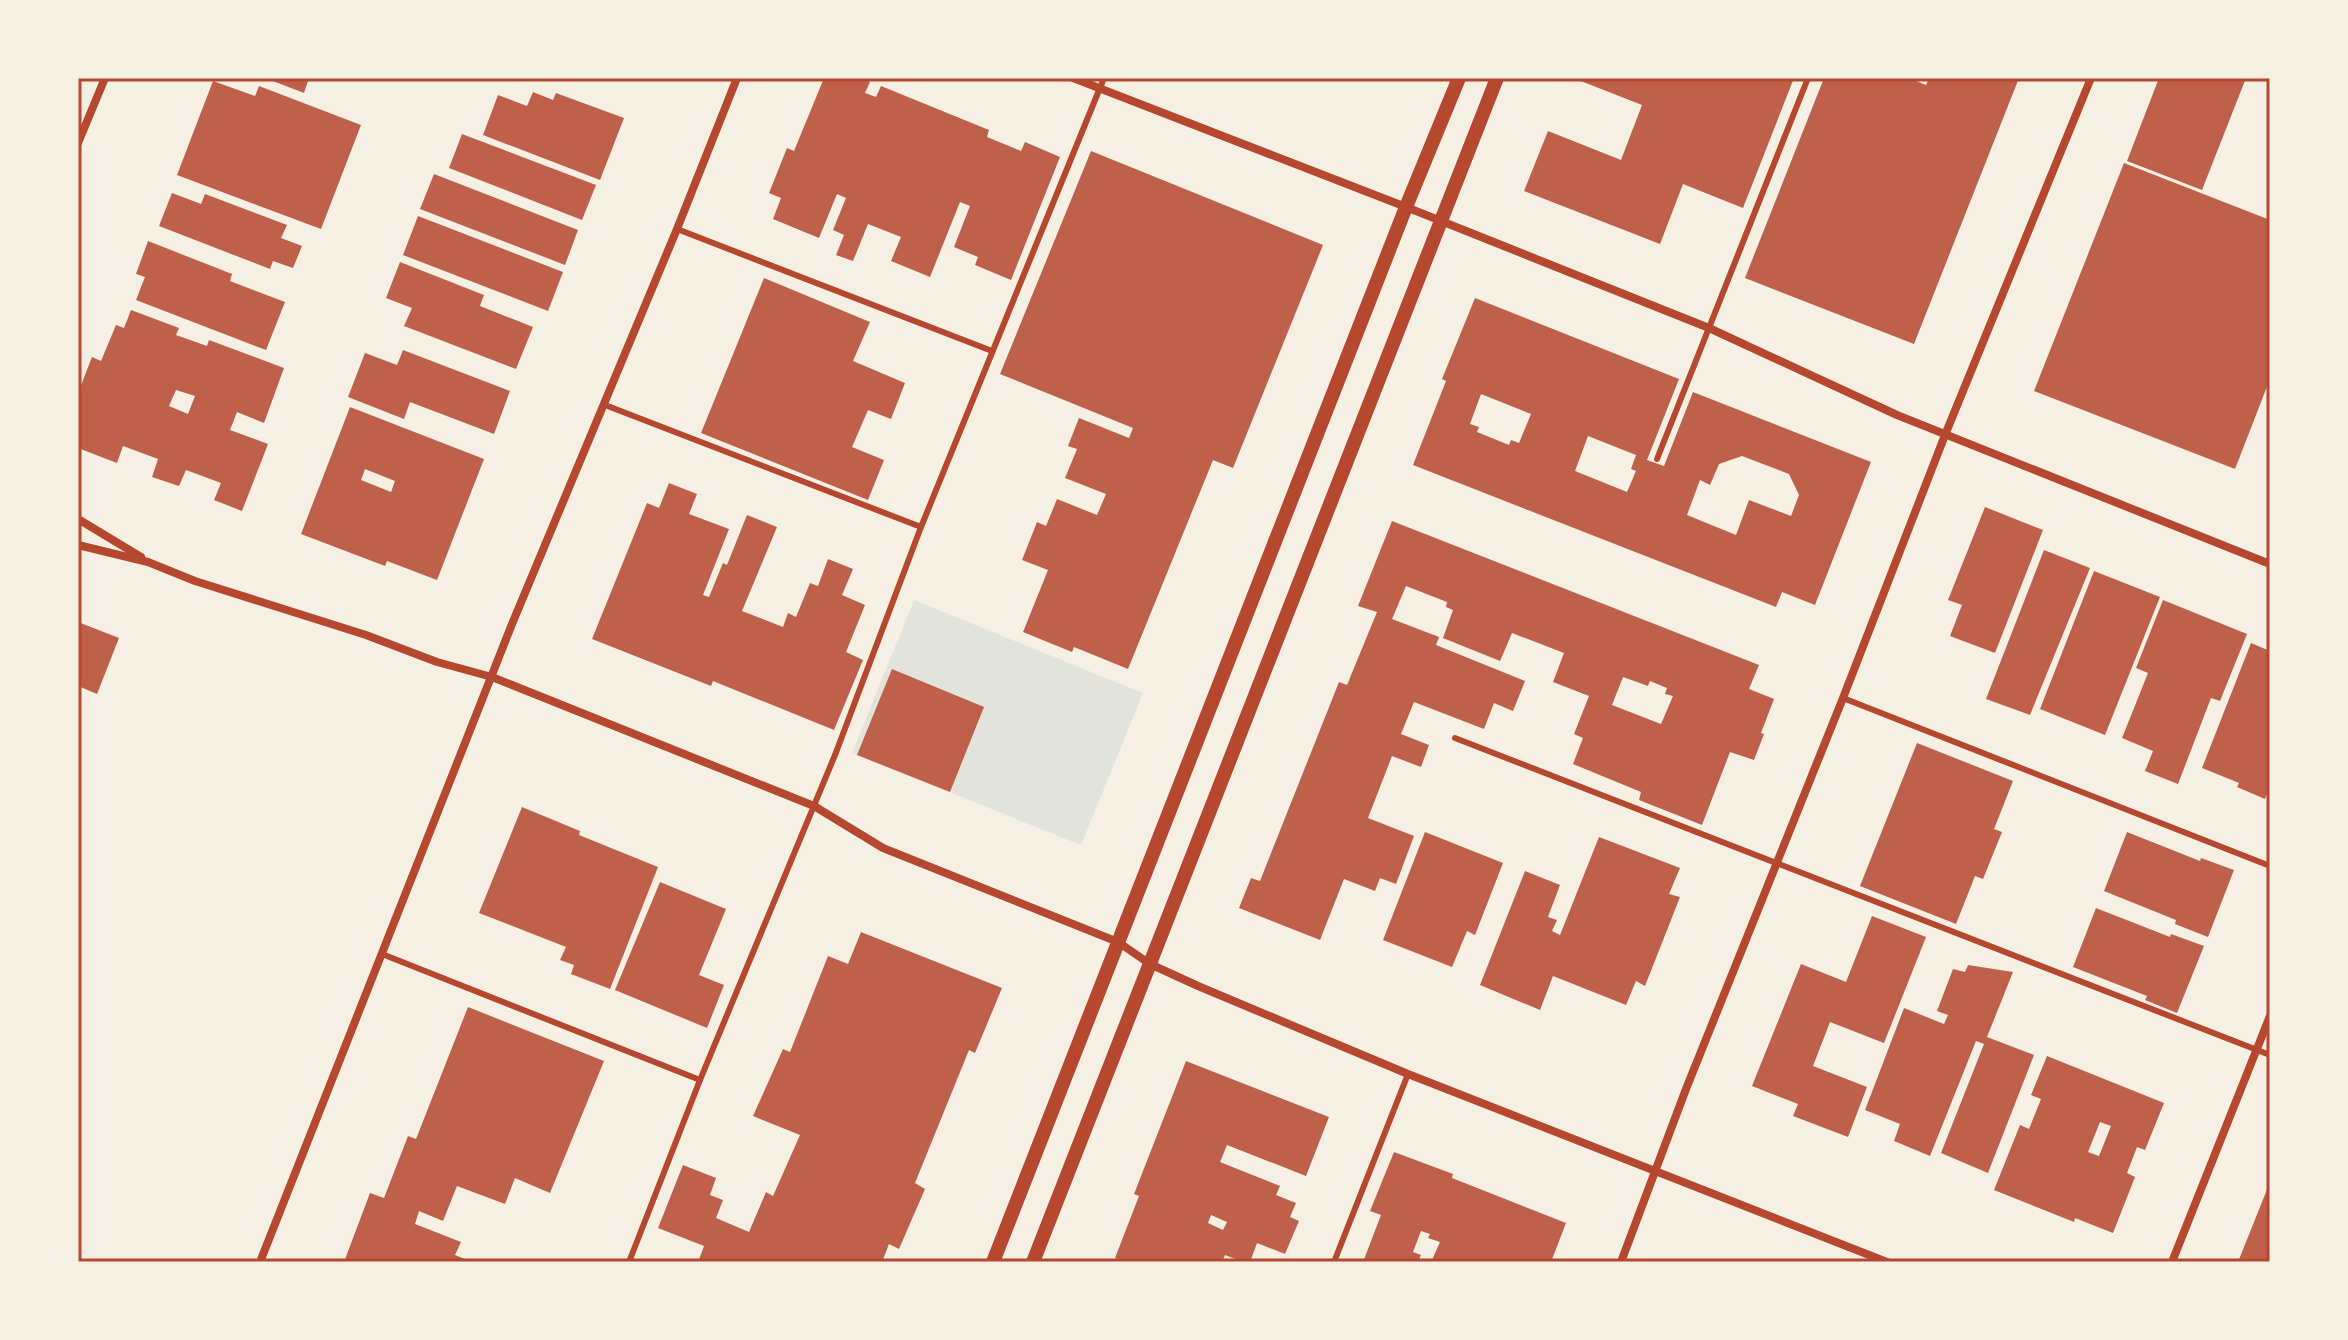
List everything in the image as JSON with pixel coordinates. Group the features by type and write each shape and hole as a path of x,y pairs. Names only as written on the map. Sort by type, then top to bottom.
{"street":[{"path":"78,143 105,78"},
{"path":"260,1262 492,677 737,78"},
{"path":"1073,78 1709,328 1897,415 2270,564"},
{"path":"993,1262 1459,78"},
{"path":"1033,1262 1497,78"},
{"path":"1621,1262 1686,1089 1945,435 2091,78"},
{"path":"78,519 148,562"},
{"path":"78,545 148,562 195,581 366,635 437,662 492,677 814,806 883,848 1118,942 1150,964 1408,1074 1887,1262"},
{"path":"2172,1262 2270,1016"}],"lane":[{"path":"629,1262 700,1080 814,806 921,527 1104,78"},
{"path":"1657,459 1808,78"},
{"path":"677,229 992,351"},
{"path":"605,405 921,527"},
{"path":"1843,698 2270,866"},
{"path":"1455,738 2270,1055"},
{"path":"382,954 700,1080"},
{"path":"1334,1262 1408,1074"}],"shaded area":[{"path":"914,600 1143,693 1081,845 852,753"}],"building":[{"path":"265,78 309,78 304,93"},
{"path":"824,78 861,78 870,82 865,93 876,97 881,86 989,130 987,137 1021,151 1025,142 1060,157 1011,280 975,265 978,257 954,247 970,206 960,202 930,277 891,261 901,237 868,224 853,261 836,255 844,235 833,230 846,198 837,194 819,238 773,219 781,198 769,193 787,148 794,151"},
{"path":"1573,78 1794,78 1743,208 1683,184 1660,244 1524,191 1548,131 1621,160 1642,105"},
{"path":"1824,78 1909,78 1926,85 1929,78 2019,78 1914,344 1745,278"},
{"path":"2159,78 2246,78 2202,190 2127,161"},
{"path":"213,81 255,96 259,86 361,125 321,229 177,175"},
{"path":"533,92 553,100 556,93 624,118 600,180 483,135 498,95 527,106"},
{"path":"462,134 596,185 582,220 449,168"},
{"path":"1091,151 1323,245 1233,468 1213,460 1128,669 1074,647 1072,652 1023,632 1048,570 1022,560 1037,522 1046,526 1057,499 1097,515 1106,494 1065,478 1077,449 1068,446 1079,418 1129,438 1133,428 1000,374"},
{"path":"2124,163 2270,220 2270,379 2235,469 2034,391"},
{"path":"434,174 578,230 565,265 420,209"},
{"path":"172,193 201,204 205,194 287,225 281,238 302,246 293,268 273,261 270,269 159,226"},
{"path":"418,216 563,272 548,311 403,255"},
{"path":"148,241 232,274 230,281 285,302 266,350 136,300 145,277 136,274"},
{"path":"400,262 484,295 480,306 533,327 516,369 404,326 412,308 386,298"},
{"path":"764,278 870,322 853,361 905,383 891,419 868,410 852,447 884,460 868,500 701,433"},
{"path":"1475,298 1679,379 1647,460 1664,466 1693,392 1871,462 1815,605 1782,592 1776,607 1413,465 1446,381 1442,379","holes":["1481,394 1531,414 1519,443 1511,440 1509,445 1477,432 1479,427 1470,424","1588,436 1636,455 1631,469 1636,471 1627,492 1575,471","1742,456 1789,474 1799,495 1791,516 1749,500 1736,535 1687,515 1700,480 1710,485 1719,464"]},
{"path":"131,310 179,328 176,335 207,346 209,340 284,368 264,423 237,412 230,430 268,444 242,511 214,500 221,483 186,470 179,486 152,477 158,459 123,446 117,463 78,448 78,393 92,357 101,361 116,325 124,328","holes":["176,390 195,396 188,414 169,406"]},
{"path":"403,350 510,391 494,434 410,402 404,419 348,397 365,353 397,365"},
{"path":"350,407 484,459 437,580 387,561 385,566 301,534","holes":["365,469 395,481 391,492 361,480"]},
{"path":"669,483 697,494 689,514 729,529 703,595 709,597 723,563 727,565 747,515 777,527 742,611 783,627 788,613 796,617 810,583 818,586 828,559 853,569 842,595 865,605 846,652 863,660 834,730 713,681 711,686 592,639 647,503 659,508"},
{"path":"1985,507 2043,530 1995,653 1950,636 1962,605 1948,600"},
{"path":"1392,521 1759,665 1749,689 1774,699 1754,760 1730,752 1702,825 1639,800 1641,792 1573,764 1583,738 1574,734 1589,696 1553,682 1564,653 1512,633 1500,661 1443,638 1453,610 1446,607 1447,602 1406,586 1392,619 1439,637 1436,645 1525,681 1513,711 1494,703 1484,729 1414,702 1401,734 1429,745 1421,767 1392,756 1368,818 1414,836 1396,884 1380,878 1375,891 1344,879 1320,940 1239,908 1251,878 1260,881 1339,682 1347,685 1377,612 1358,606","holes":["1623,677 1648,686 1650,681 1667,688 1665,694 1673,696 1661,724 1612,705"]},
{"path":"2044,550 2090,568 2030,715 1986,699"},
{"path":"2094,571 2160,597 2105,735 2040,709"},
{"path":"2163,600 2247,634 2220,701 2211,698 2178,784 2145,771 2153,751 2122,738 2148,673 2136,668"},
{"path":"78,622 119,638 97,694 78,686"},
{"path":"2251,643 2270,651 2270,787 2265,799 2237,787 2239,783 2202,768"},
{"path":"892,669 984,707 950,792 857,755"},
{"path":"1917,743 2013,781 1994,829 2002,832 1983,879 1975,876 1956,924 1860,886"},
{"path":"522,807 580,831 579,835 658,867 610,989 571,974 574,965 560,960 566,947 479,913"},
{"path":"1425,832 1503,863 1475,935 1467,931 1452,967 1383,940"},
{"path":"2127,832 2200,861 2201,858 2234,870 2208,937 2175,924 2176,920 2104,891"},
{"path":"1599,837 1680,868 1669,894 1680,897 1645,986 1636,981 1626,1005 1553,976 1540,1010 1480,985 1525,871 1560,885 1548,917 1557,920 1552,931 1560,935"},
{"path":"660,882 726,909 699,975 724,985 707,1028 615,990"},
{"path":"2096,908 2170,937 2171,934 2204,946 2177,1013 2145,1000 2147,996 2073,967"},
{"path":"1872,916 1926,937 1884,1043 1830,1022 1813,1066 1867,1087 1848,1137 1793,1116 1798,1104 1752,1086 1801,964 1846,982"},
{"path":"861,932 1002,988 975,1053 969,1050 915,1183 925,1189 899,1249 889,1244 882,1262 698,1262 704,1246 658,1228 683,1165 716,1178 710,1195 723,1200 716,1218 749,1232 766,1192 773,1196 800,1135 753,1116 783,1049 790,1052 828,956 848,964"},
{"path":"1968,965 2013,972 1987,1037 2034,1055 1988,1173 1941,1153 1984,1044 1976,1041 1930,1156 1894,1141 1900,1124 1865,1110 1904,1008 1944,1024 1948,1015 1937,1011 1953,969 1965,972"},
{"path":"468,1007 604,1061 550,1193 515,1178 505,1204 457,1186 443,1221 419,1211 415,1224 461,1242 455,1255 472,1262 344,1262 370,1193 384,1198 408,1136 416,1139"},
{"path":"2047,1056 2164,1103 2145,1150 2137,1147 2127,1173 2135,1177 2113,1233 2075,1218 2074,1222 1994,1190 2020,1125 2029,1129 2041,1099 2031,1095","holes":["2100,1122 2111,1126 2099,1156 2088,1152"]},
{"path":"1186,1061 1329,1117 1306,1176 1227,1145 1220,1162 1280,1186 1276,1195 1296,1203 1290,1217 1299,1221 1285,1254 1257,1243 1250,1262 1225,1255 1222,1262 1126,1262 1115,1258 1139,1196 1134,1194","holes":["1211,1215 1227,1222 1223,1230 1208,1223"]},
{"path":"1394,1152 1566,1223 1551,1262 1431,1262 1440,1242 1428,1238 1430,1234 1421,1231 1413,1252 1421,1255 1418,1262 1363,1262 1381,1215 1370,1211"},
{"path":"2270,1182 2270,1262 2238,1262"}]}
